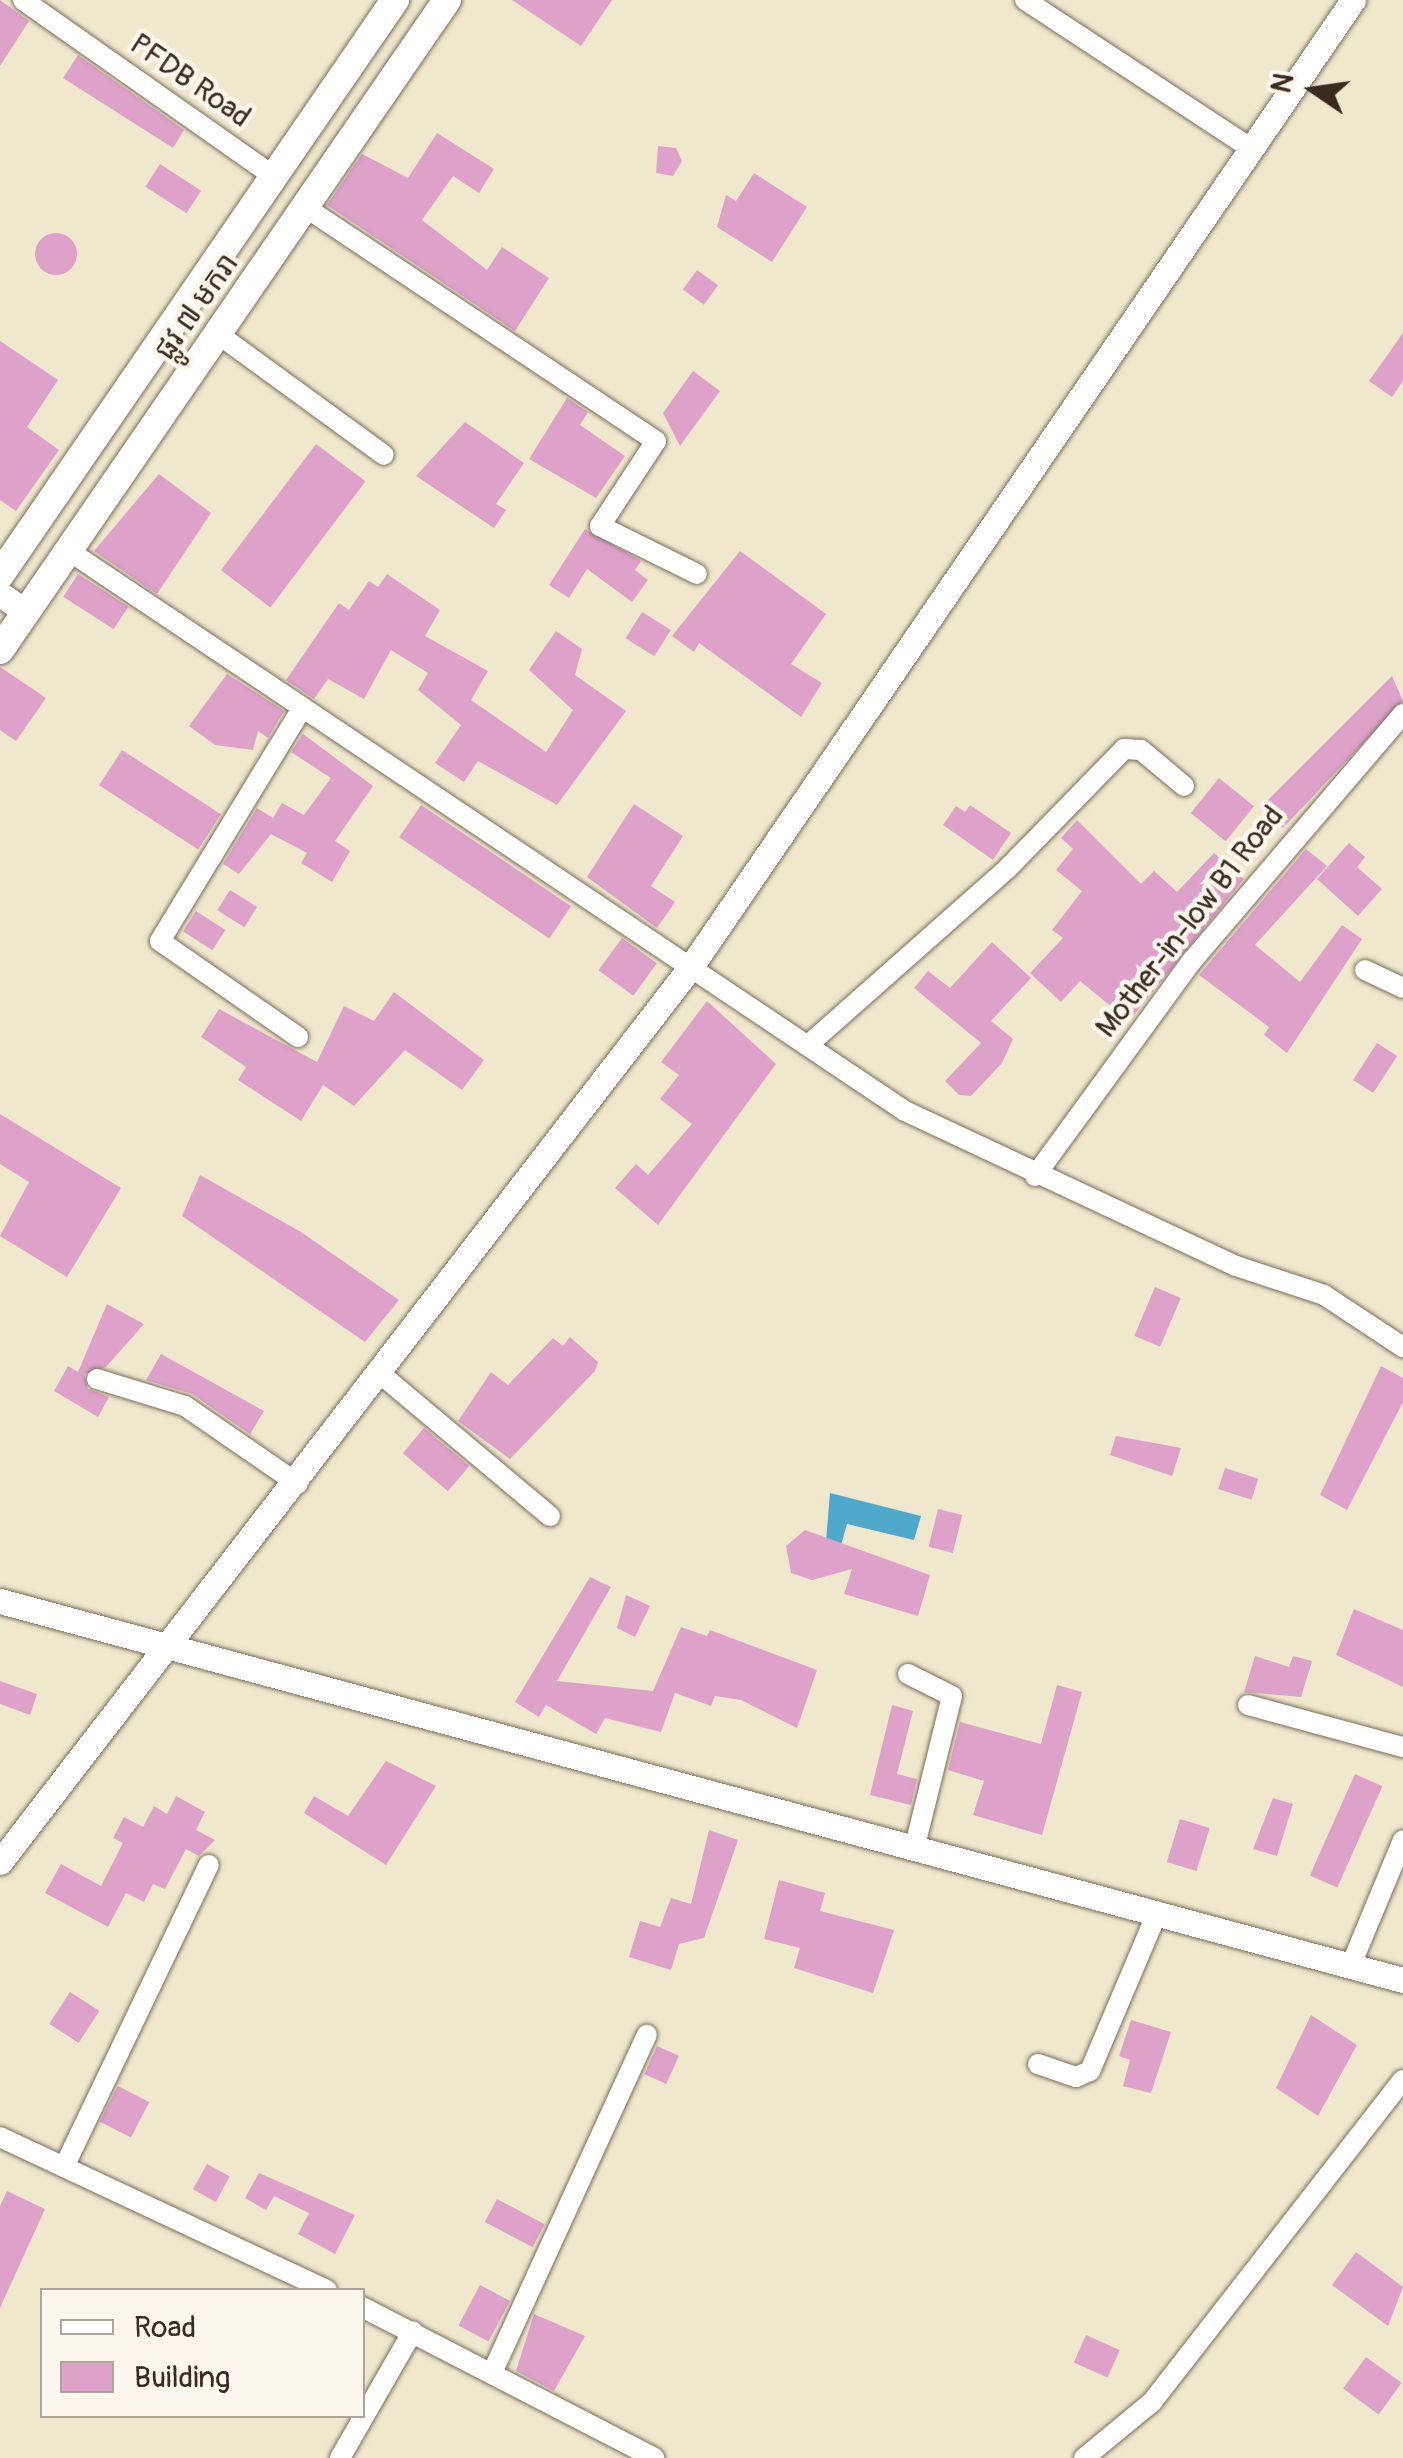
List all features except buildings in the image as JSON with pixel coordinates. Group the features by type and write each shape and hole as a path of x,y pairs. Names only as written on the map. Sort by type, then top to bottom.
{"main road":[{"name":"ផ្លូវ ៧ មករា","path":"0,575 394,0"},
{"name":"ផ្លូវ ៧ មករា","path":"0,650 448,0"}],"street":[{"name":"PFDB Road","path":"23,0 274,176"},
{"path":"1026,0 1253,150"},
{"path":"0,1862 172,1650 692,965 1353,0"},
{"path":"305,208 656,441 600,526 697,574"},
{"path":"218,334 384,455"},
{"path":"69,551 938,1131 1236,1266 1324,1294 1403,1347"},
{"path":"0,594 26,612"},
{"path":"298,1036 160,941 302,708"},
{"name":"Mother-in-low B1 Road","path":"1035,1176 1192,961 1403,714"},
{"path":"808,1045 1006,869 1124,748 1140,750 1184,786"},
{"path":"1365,970 1403,988"},
{"path":"383,1376 550,1516"},
{"path":"97,1379 185,1406 298,1484"},
{"path":"0,1601 1403,1980"},
{"path":"908,1674 952,1696 914,1850"},
{"path":"1248,1704 1403,1746"},
{"path":"1351,1966 1403,1840"},
{"path":"64,2167 209,1865"},
{"path":"1038,2064 1076,2078 1090,2071 1156,1914"},
{"path":"492,2373 646,2035"},
{"path":"1084,2458 1152,2402 1403,2080"},
{"path":"0,2137 322,2288"},
{"path":"365,2309 654,2458"},
{"path":"365,2415 413,2331"},
{"path":"340,2458 363,2418"}],"water":[{"path":"830,1493 921,1516 914,1540 847,1524 841,1545 826,1541"}]}
